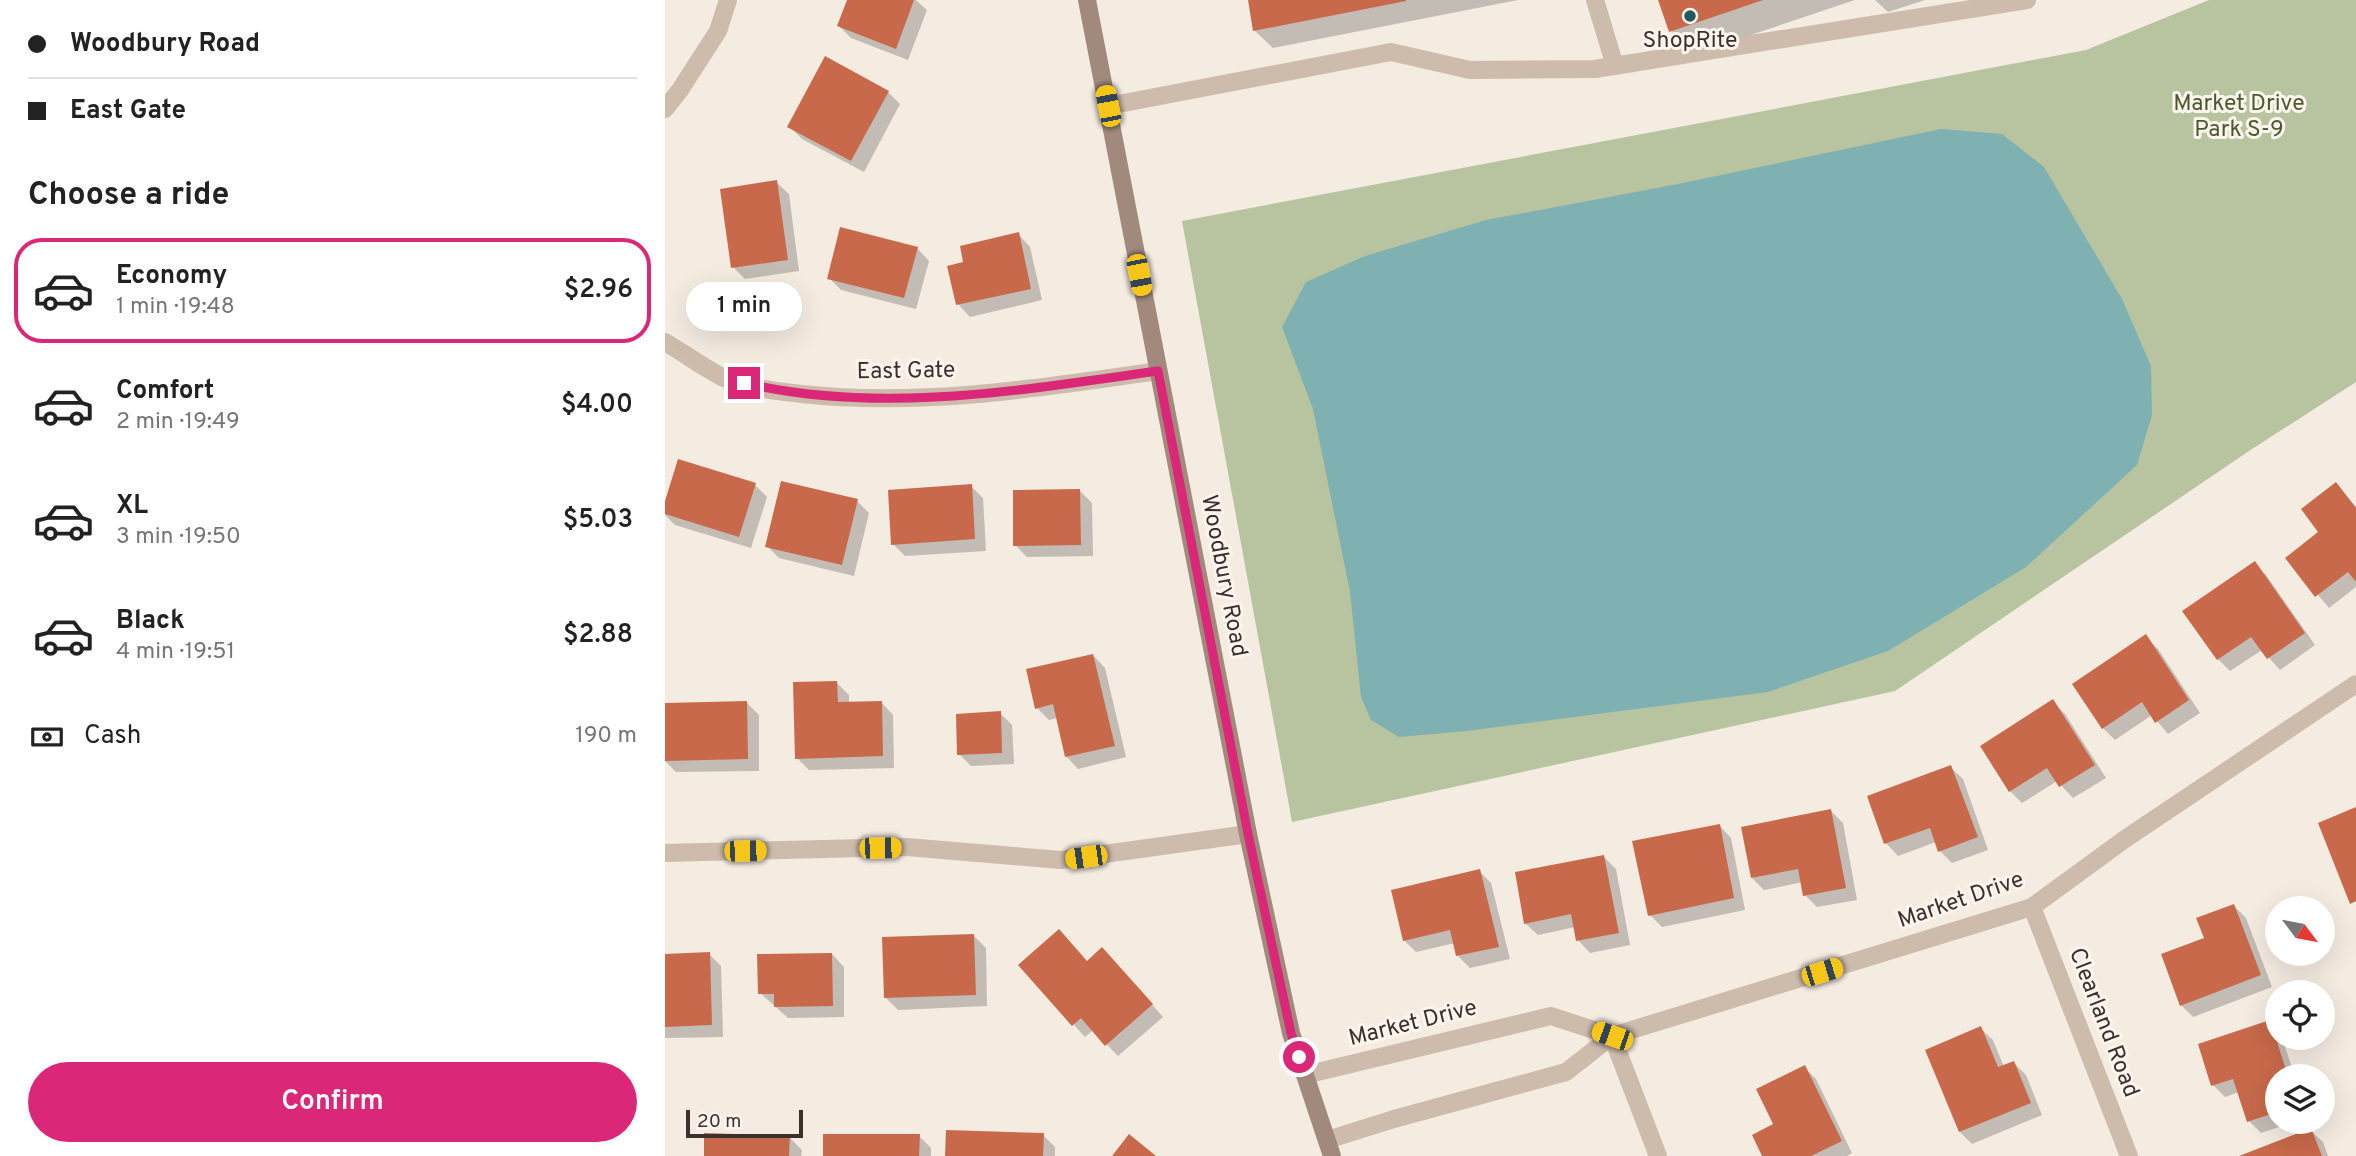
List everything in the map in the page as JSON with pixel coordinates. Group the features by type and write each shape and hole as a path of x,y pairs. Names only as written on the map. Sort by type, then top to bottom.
{"main road":[{"name":"Woodbury Road","path":"1087,0 1248,834 1291,1033 1330,1148"}],"street":[{"path":"665,109 718,31 728,0"},
{"path":"1595,0 1615,66"},
{"path":"1108,106 1391,52 1470,70 1595,69 2027,0"},
{"name":"East Gate","path":"665,342 726,379 781,392 832,397 939,397 1008,393 1158,371"},
{"name":"Market Drive","path":"1330,1148 1394,1119 1566,1072 1612,1036 2032,907 2125,839 2356,684"},
{"path":"665,853 907,847 1061,860 1248,834"},
{"name":"Clearland Road","path":"2032,907 2129,1156"},
{"name":"Market Drive","path":"1305,1075 1551,1016 1612,1036"},
{"path":"1612,1036 1658,1156"}],"green space":[{"name":"Market Drive Park S-9","path":"2209,0 2356,0 2356,382 2249,451 1895,691 1292,822 1182,221 2086,50"}],"water":[{"path":"1941,129 2002,134 2044,167 2122,299 2151,366 2152,415 2137,465 2026,567 1888,651 1768,692 1466,731 1399,737 1371,720 1361,697 1350,592 1313,409 1282,327 1306,282 1365,256 1486,220 1678,184"}],"building":[{"path":"847,0 914,0 896,49 837,26"},
{"path":"1248,0 1406,0 1406,1 1253,31"},
{"name":"ShopRite","path":"1658,0 1763,0 1669,32"},
{"path":"825,56 889,91 851,161 787,127"},
{"path":"777,180 788,260 731,268 720,189"},
{"path":"840,227 918,247 904,298 827,279"},
{"path":"1019,232 1031,289 956,305 947,266 963,262 960,246"},
{"path":"678,459 756,483 739,537 665,514 665,501"},
{"path":"781,481 858,499 842,565 765,547"},
{"path":"2336,482 2356,508 2356,582 2348,572 2315,597 2285,558 2318,532 2301,509"},
{"path":"972,484 975,539 891,545 888,490"},
{"path":"1080,489 1081,545 1013,546 1013,490"},
{"path":"2255,561 2305,633 2267,659 2251,637 2217,660 2182,611"},
{"path":"2146,634 2189,700 2155,723 2142,702 2102,729 2072,684"},
{"path":"1093,654 1115,746 1065,757 1053,704 1035,709 1026,669"},
{"path":"837,681 838,702 882,701 883,756 795,759 793,682"},
{"path":"2053,699 2095,765 2059,787 2047,768 2009,792 1980,746"},
{"path":"747,701 748,759 665,761 665,703"},
{"path":"1001,711 1002,753 957,755 956,714"},
{"path":"1951,765 1978,837 1938,852 1930,828 1884,844 1867,796"},
{"path":"2356,807 2356,901 2350,904 2318,823"},
{"path":"1831,809 1846,888 1803,896 1798,869 1751,878 1741,827"},
{"path":"1720,824 1734,898 1648,916 1632,841"},
{"path":"1604,855 1619,933 1576,941 1571,914 1524,924 1515,872"},
{"path":"1480,869 1499,947 1456,956 1450,930 1403,941 1391,890"},
{"path":"2234,904 2261,975 2180,1006 2161,954 2204,938 2196,918"},
{"path":"1059,929 1087,961 1102,947 1153,1004 1105,1046 1081,1018 1072,1026 1018,965"},
{"path":"974,934 976,995 884,998 882,937"},
{"path":"710,952 712,1025 665,1027 665,954"},
{"path":"832,953 833,1006 774,1007 774,994 758,994 757,954"},
{"path":"2265,1022 2265,1050 2280,1050 2284,1064 2265,1064 2265,1116 2247,1122 2233,1079 2211,1086 2198,1044"},
{"path":"1981,1026 1998,1067 2014,1061 2031,1103 1959,1132 1925,1050"},
{"path":"1805,1065 1842,1141 1811,1156 1762,1156 1752,1135 1773,1124 1756,1089"},
{"path":"946,1130 1044,1133 1043,1156 945,1156"},
{"path":"704,1133 790,1136 789,1156 704,1156"},
{"path":"823,1134 920,1134 919,1156 823,1156"},
{"path":"1129,1134 1156,1156 1112,1156"},
{"path":"2296,1134 2313,1134 2322,1156 2239,1156"}],"place":[{"name":"ShopRite","path":"1690,16"}],"route":[{"path":"744,383 781,392 832,397 939,397 1008,393 1158,371 1248,834 1291,1033 1299,1057"}]}
